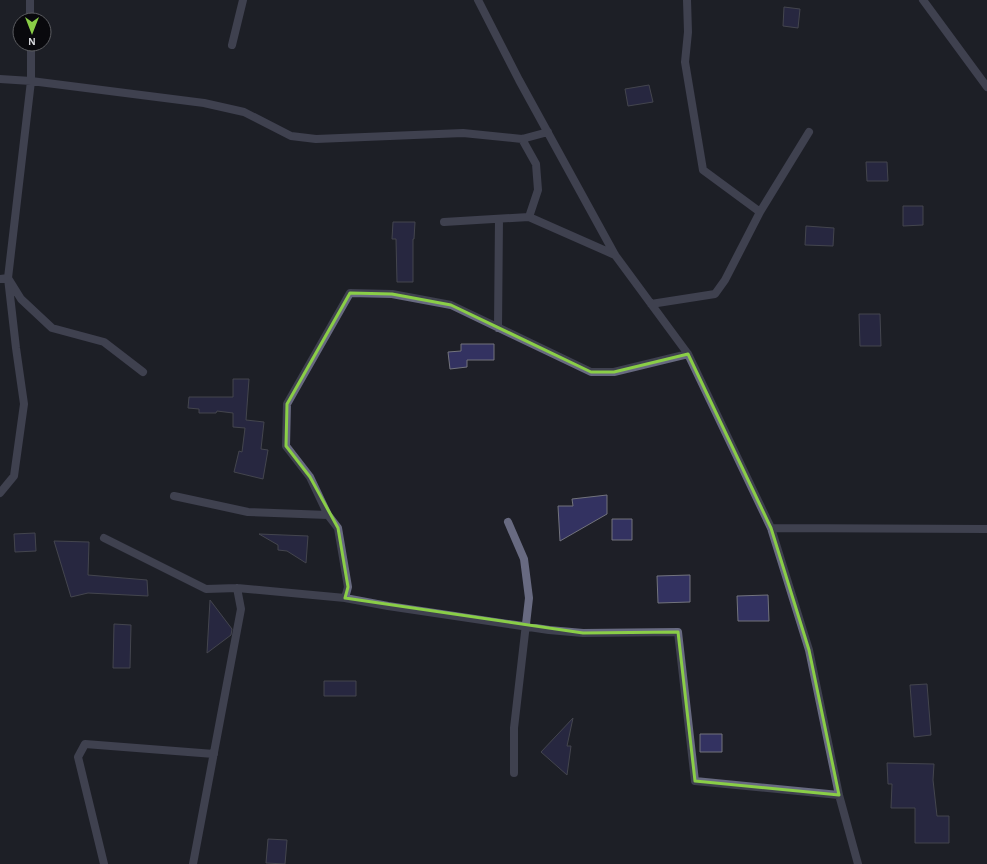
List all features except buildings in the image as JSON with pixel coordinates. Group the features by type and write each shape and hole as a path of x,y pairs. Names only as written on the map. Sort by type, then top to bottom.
{"street":[{"path":"30,0 30,12"},
{"path":"232,45 243,0"},
{"path":"478,0 519,80 615,255 688,354 771,528 809,650 839,795 858,864"},
{"path":"687,0 688,32 685,62 703,170 760,212"},
{"path":"923,0 987,86"},
{"path":"0,493 14,476 24,404 4,278 31,81 30,52"},
{"path":"0,79 31,81 204,103 244,112 291,136 316,139 464,133 522,139 548,132"},
{"path":"651,304 715,294 725,280 760,212 809,132"},
{"path":"522,139 536,164 538,190 529,217"},
{"path":"444,222 529,217 615,255"},
{"path":"498,328 499,219"},
{"path":"4,278 21,299 52,328 104,342 143,372"},
{"path":"345,598 348,587 338,528 328,515 310,477 286,446 288,404 350,293 392,294 451,305 591,372 614,372 688,354"},
{"path":"174,496 248,512 328,515"},
{"path":"508,522 524,559 529,598 514,728 514,773"},
{"path":"771,528 987,529"},
{"path":"104,538 206,589 237,588 345,598 370,604 526,627 583,633 678,632 695,781 839,795"},
{"path":"193,864 241,609 237,588"},
{"path":"104,864 78,757 85,744 214,754"}],"highlighted area":[{"path":"350,293 392,294 451,305 591,372 614,372 688,354 771,528 809,650 839,795 695,781 678,632 583,633 345,598 348,587 338,528 310,477 286,446 287,404"}]}
